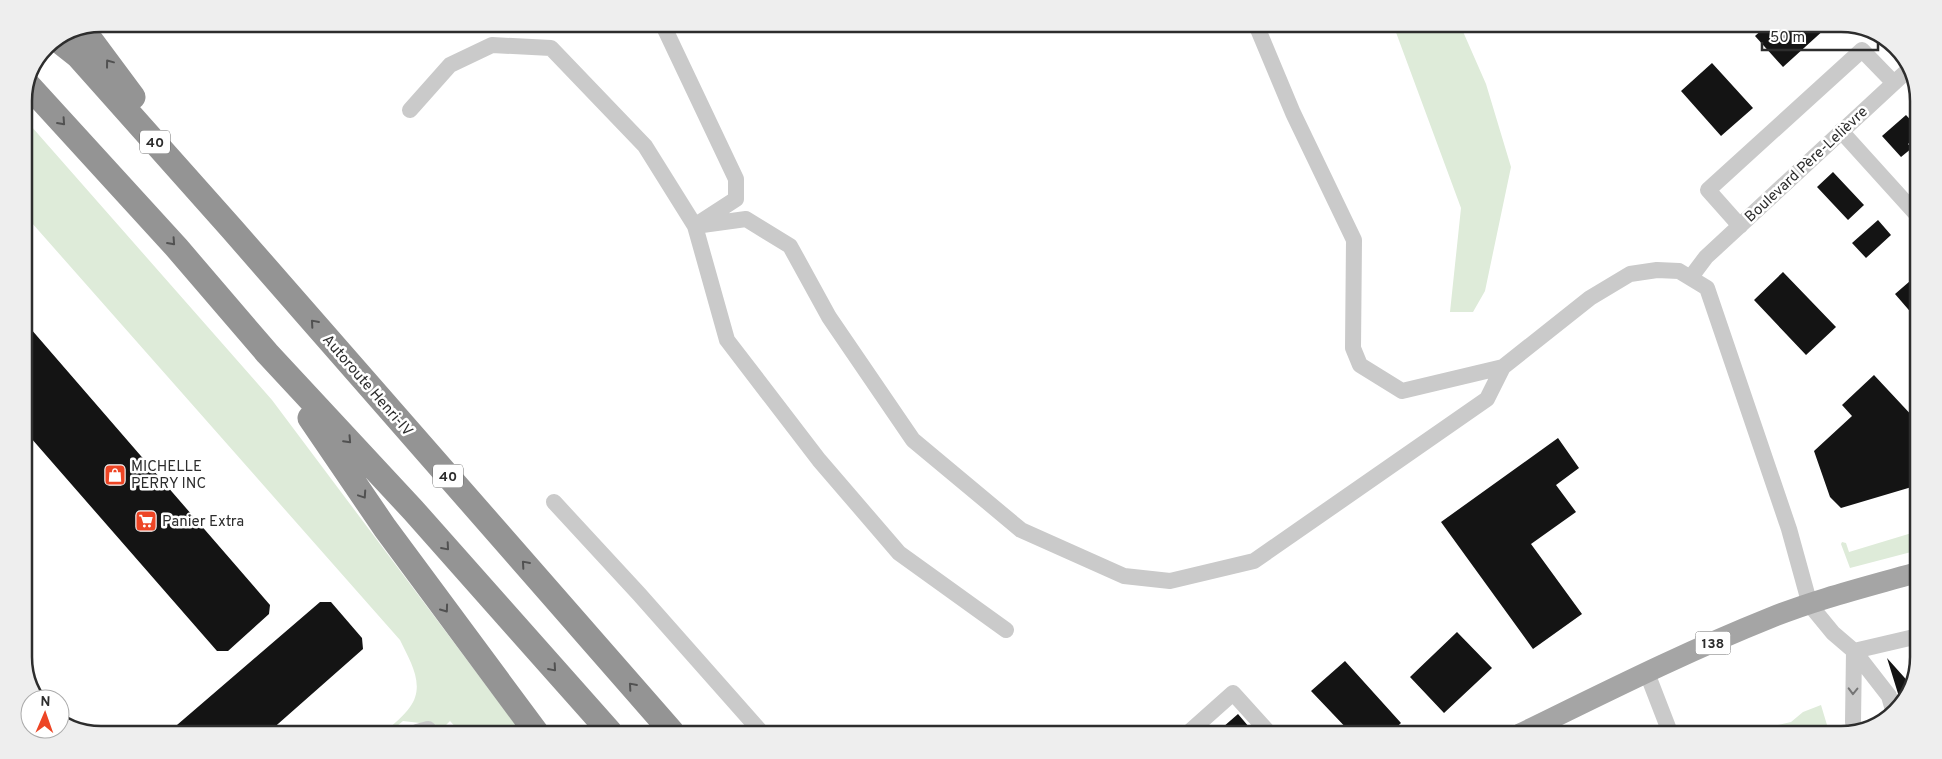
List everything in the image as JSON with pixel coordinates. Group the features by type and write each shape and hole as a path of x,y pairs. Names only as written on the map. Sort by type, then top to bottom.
{"highway":[{"path":"87,34 232,229"},
{"name":"Autoroute Henri-IV","path":"68,45 232,229 667,726"},
{"path":"34,91 178,248 267,354 413,510 605,726"},
{"path":"267,354 385,528 532,726"}],"main road":[{"name":"138","path":"1537,726 1647,673 1771,617 1833,596 1910,574"}],"street":[{"path":"666,32 736,179 736,199 695,226"},
{"path":"1260,32 1294,113 1354,240 1353,348 1360,365 1402,390 1503,367"},
{"path":"410,110 450,65 492,45 551,48 645,146 695,226 727,340 819,460 899,553 1006,630"},
{"path":"1740,226 1708,190 1862,50 1894,83"},
{"name":"Boulevard Père-Lelièvre","path":"1690,277 1705,258 1903,74"},
{"path":"1841,131 1909,206"},
{"path":"695,226 746,219 790,246 829,317 913,440 1020,530 1124,576 1170,581 1254,561 1487,399 1503,367 1590,298 1630,274 1657,270 1679,270 1707,288 1789,529 1810,605 1832,632 1854,651 1889,696 1891,703"},
{"path":"554,502 756,726"},
{"path":"1854,651 1910,641"},
{"path":"1854,651 1854,725"},
{"path":"1647,673 1668,726"},
{"path":"1196,726 1233,693 1263,726"}],"green space":[{"path":"1396,32 1463,32 1486,84 1511,167 1485,291 1473,312 1450,312 1461,208"},
{"path":"32,127 272,400 516,726 455,726 450,721 445,726 403,721 397,726 392,726 408,710 415,699 417,690 415,673 400,640 32,223"},
{"path":"1910,534 1910,552 1850,568 1841,544 1842,542 1846,543 1849,552"},
{"path":"1821,705 1827,726 1774,726 1791,722 1803,712"}],"building":[{"path":"1760,32 1822,32 1783,67 1755,36"},
{"path":"1712,63 1753,108 1721,136 1681,91"},
{"path":"1906,115 1909,118 1909,150 1901,157 1882,136"},
{"path":"1833,172 1864,205 1848,220 1817,187"},
{"path":"1878,220 1891,235 1866,258 1852,243"},
{"path":"1783,272 1836,327 1806,355 1754,300"},
{"path":"1909,282 1909,311 1895,294"},
{"path":"32,331 270,605 269,614 228,651 217,651 33,440"},
{"path":"1874,375 1910,413 1910,488 1841,508 1830,497 1814,451 1852,416 1842,405"},
{"path":"1558,438 1579,468 1556,485 1576,512 1531,544 1582,614 1533,649 1441,522"},
{"path":"320,602 331,602 362,638 363,649 276,726 176,726"},
{"path":"1457,632 1492,668 1444,713 1410,677"},
{"path":"1887,658 1906,679 1898,694"},
{"path":"1345,661 1401,723 1398,726 1344,726 1311,691"},
{"path":"1238,714 1248,726 1224,726"}],"place":[{"name":"MICHELLE PERRY INC","path":"115,475"},
{"name":"Panier Extra","path":"146,521"}]}
